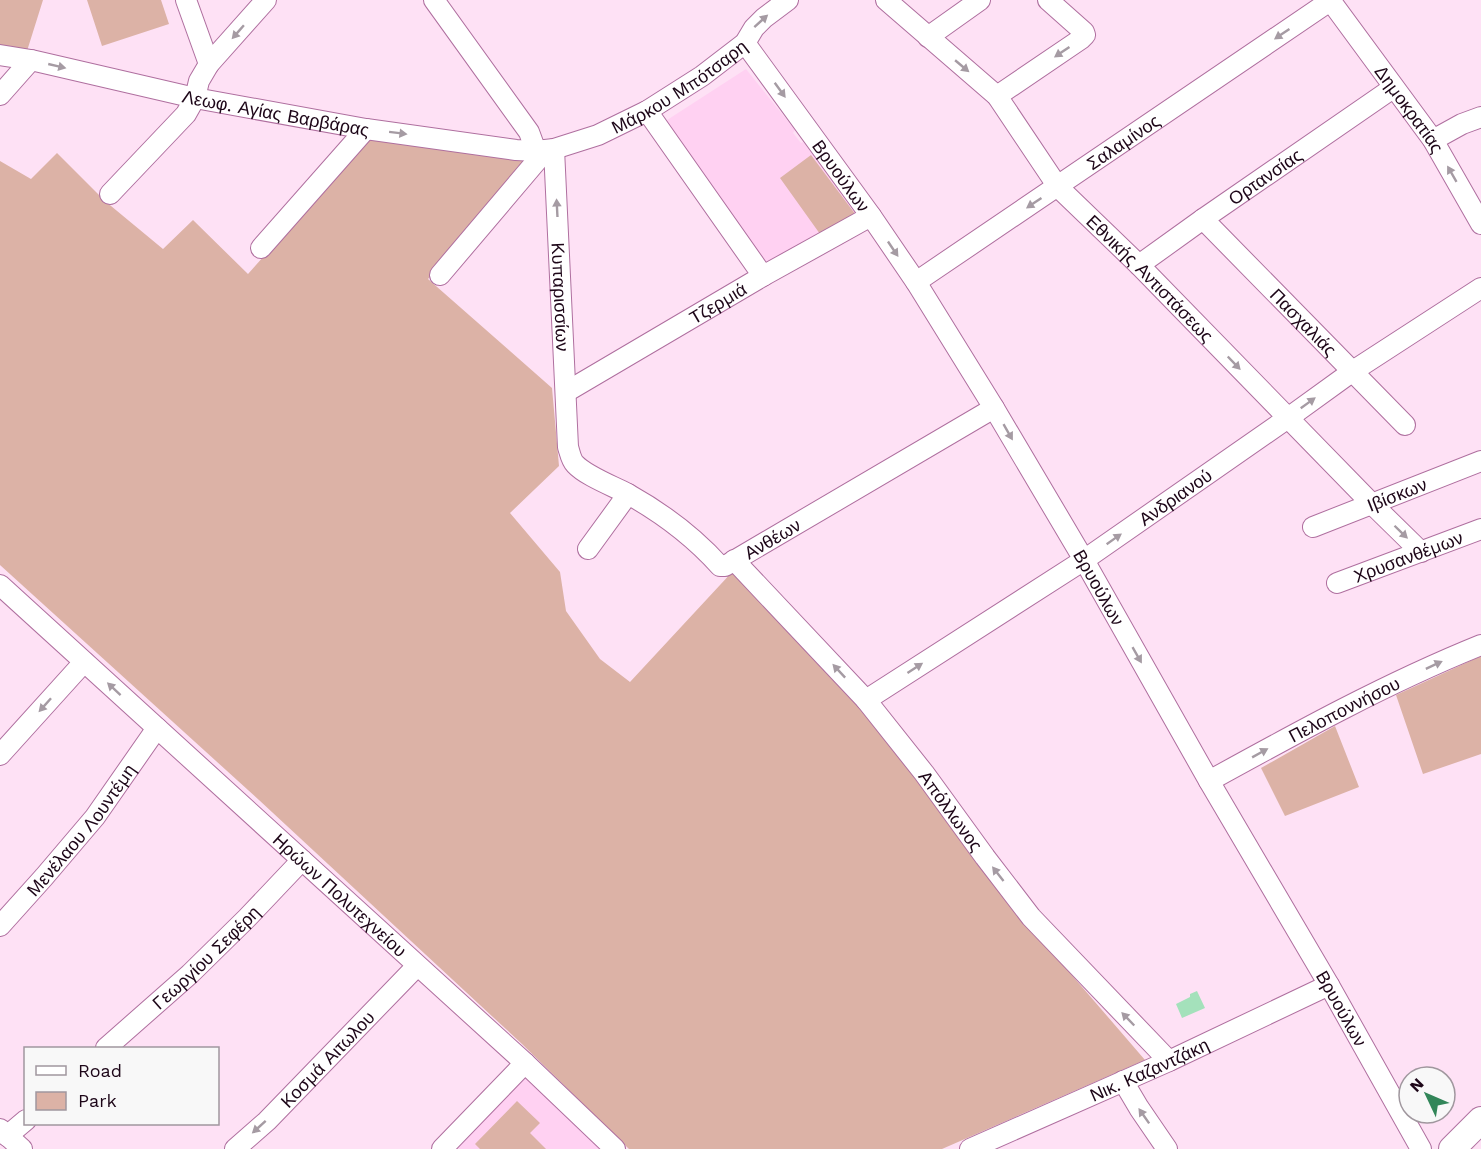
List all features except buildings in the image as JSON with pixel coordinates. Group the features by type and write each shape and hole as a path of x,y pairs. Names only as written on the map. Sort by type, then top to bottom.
{"main road":[{"path":"1452,1149 1481,1120"},
{"path":"1475,1149 1481,1143"}],"street":[{"path":"186,0 209,64"},
{"path":"110,194 186,114 195,98 199,81 209,64 266,0"},
{"path":"434,0 529,132 545,150 440,275"},
{"name":"Μάρκου Μπότσαρη","path":"545,150 598,135 647,111 702,76 745,43 753,28 788,0"},
{"name":"Εθνικής Αντιστάσεως","path":"886,0 997,96 1058,187 1139,265 1421,552"},
{"path":"928,37 980,0"},
{"path":"997,96 1085,35 1048,0"},
{"name":"Δημοκρατίας","path":"1330,0 1432,140 1481,224"},
{"name":"Σαλαμίνος","path":"916,282 1330,0"},
{"name":"Βρυούλων","path":"745,43 871,216 916,282 994,408 1084,560 1421,1149"},
{"name":"Λεωφ. Αγίας Βαρβάρας","path":"0,55 195,98 366,129 516,150 545,150"},
{"path":"0,95 31,60"},
{"name":"Ορτανσίας","path":"1139,265 1393,88"},
{"path":"647,111 763,276"},
{"path":"1432,140 1481,117"},
{"path":"261,248 366,129"},
{"name":"Κυπαρισσίων","path":"545,150 566,392 568,447"},
{"name":"Τζερμιά","path":"566,392 763,276 871,216"},
{"name":"Πασχαλιάς","path":"1203,219 1405,425"},
{"name":"Ανδριανού","path":"866,700 1084,560 1353,371 1481,288"},
{"name":"Ανθέων","path":"568,447 573,463 582,470 658,513 707,552 720,566 725,566 994,408"},
{"name":"Ιβίσκων","path":"1313,526 1481,461"},
{"path":"588,549 628,494"},
{"name":"Χρυσανθέμων","path":"1337,583 1481,529"},
{"name":"Απόλλωνος","path":"734,560 866,700 924,773 1031,917 1169,1061"},
{"name":"Ηρώων Πολυτεχνείου","path":"0,585 525,1063 615,1149"},
{"name":"Πελοποννήσου","path":"1209,782 1350,704 1481,645"},
{"path":"0,755 84,662"},
{"name":"Μενέλαου Λουντέμη","path":"0,926 95,817 157,728"},
{"name":"Γεωργίου Σεφέρη","path":"107,1047 190,974 302,860"},
{"name":"Κοσμά Αιτωλου","path":"235,1149 267,1121 417,966"},
{"name":"Νικ. Καζαντζάκη","path":"970,1149 1169,1061 1329,986"},
{"path":"442,1149 525,1063"},
{"path":"1123,1081 1167,1149"},
{"path":"10,1138 24,1121"}],"shaded area":[{"path":"746,69 795,130 793,133 801,143 803,142 858,216 765,265 664,122"},
{"path":"1197,991 1205,1008 1182,1018 1176,1004"},
{"path":"525,1078 603,1149 456,1149"}],"green space":[{"path":"0,0 43,0 27,51 0,46"},
{"path":"87,0 161,0 169,24 102,46"},
{"path":"368,139 530,160 428,279 552,388 559,466 510,513 560,572 566,611 600,659 630,682 733,571 877,724 1008,901 1145,1060 942,1149 629,1149 522,1044 259,800 0,565 0,161 31,179 57,153 105,201 163,249 193,220 248,274"},
{"path":"811,155 856,215 820,234 780,178"},
{"path":"1481,656 1481,754 1423,774 1396,695"},
{"path":"1335,726 1359,787 1285,816 1261,768"},
{"path":"517,1101 540,1123 530,1133 546,1149 480,1149 475,1144"}]}
